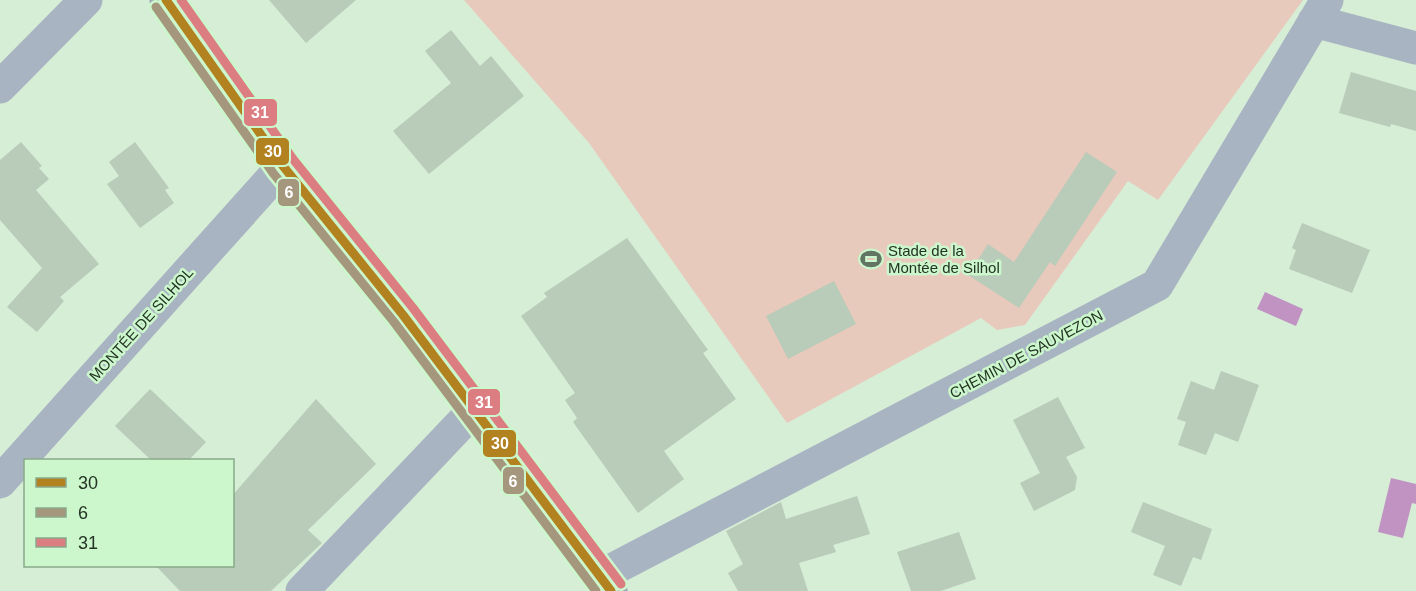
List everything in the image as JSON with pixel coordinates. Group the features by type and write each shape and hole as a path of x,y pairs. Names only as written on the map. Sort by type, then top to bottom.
{"main road":[{"path":"166,0 283,165 403,315 606,584"}],"street":[{"path":"0,87 86,0"},
{"path":"1320,11 1416,48"},
{"name":"CHEMIN DE SAUVEZON","path":"606,584 1157,285 1320,11"},
{"name":"MONTÉE DE SILHOL","path":"0,482 283,165"},
{"path":"302,591 474,410"}],"shaded area":[{"name":"Stade de la Montée de Silhol","path":"464,0 1303,0 1158,200 1128,181 1025,325 997,330 981,318 787,423 589,143"},
{"path":"1265,292 1303,309 1296,326 1257,309"},
{"path":"1391,478 1416,484 1416,504 1412,503 1403,538 1378,532"}],"building":[{"path":"269,0 356,0 306,43"},
{"path":"451,30 480,66 491,56 524,96 429,174 393,131 451,83 425,51"},
{"path":"1351,72 1416,91 1416,131 1391,124 1390,127 1339,113"},
{"path":"21,142 42,166 39,168 49,179 36,190 99,264 60,297 64,301 37,332 7,307 42,268 0,220 0,160"},
{"path":"135,142 169,188 165,190 174,203 140,228 107,184 119,176 109,162"},
{"path":"1086,152 1117,172 1055,266 1050,262 1019,308 968,275 988,244 1014,262"},
{"path":"1302,223 1370,250 1352,293 1289,269 1296,250 1292,248"},
{"path":"627,238 708,350 703,353 736,399 664,451 684,479 638,513 573,422 577,418 565,400 575,393 521,316 547,297 544,293"},
{"path":"834,281 856,324 788,359 766,316"},
{"path":"1221,371 1259,385 1238,442 1215,433 1206,455 1178,445 1186,422 1177,419 1191,381 1214,390"},
{"path":"150,389 206,442 190,459 150,459 115,426"},
{"path":"1058,397 1085,448 1066,457 1077,477 1075,490 1034,511 1020,483 1040,473 1013,420"},
{"path":"316,399 376,464 308,530 322,543 271,591 180,591 157,567 234,567 234,494"},
{"path":"857,496 870,534 833,545 836,552 799,563 808,591 738,591 728,573 743,564 726,531 781,502 786,519"},
{"path":"1143,502 1212,529 1201,560 1193,557 1181,586 1153,575 1165,546 1131,532"},
{"path":"959,532 976,579 941,591 911,591 897,552"}],"transit line":[{"name":"30","path":"166,0 283,166 403,315 611,591"},
{"name":"31","path":"181,0 293,159 413,308 621,584"},
{"name":"6","path":"156,7 273,173 394,322 596,591"}],"place":[{"name":"Stade de la Montée de Silhol","path":"871,259"}]}
